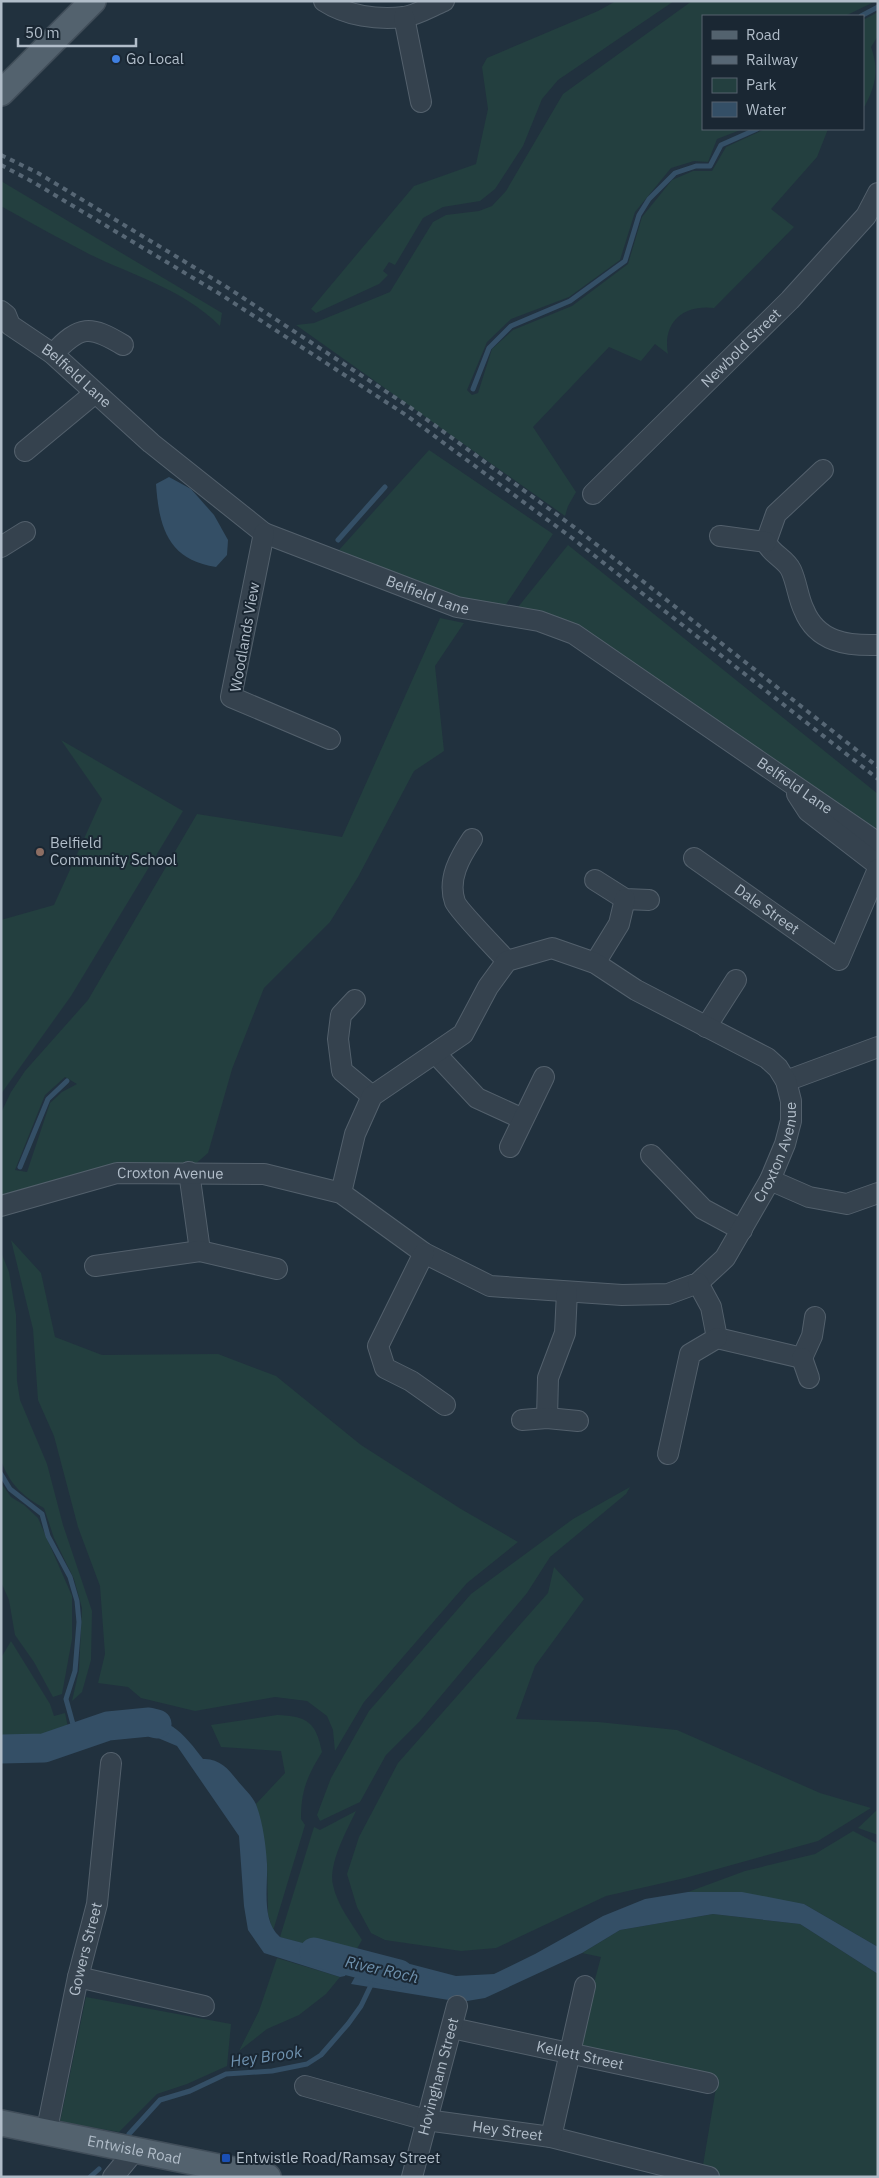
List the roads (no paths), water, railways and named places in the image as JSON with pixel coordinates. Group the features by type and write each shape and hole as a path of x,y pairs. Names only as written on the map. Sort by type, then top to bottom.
{"main road":[{"path":"1,93 93,1"},
{"name":"Entwisle Road","path":"1,2123 46,2134 136,2149 259,2176"}],"street":[{"path":"324,1 336,9 362,16 404,17 444,1"},
{"path":"404,17 421,102"},
{"name":"Newbold Street","path":"593,494 790,300 866,216 878,193"},
{"name":"Belfield Lane","path":"4,323 53,354 151,443 264,533 457,607 539,621 574,634 878,843"},
{"path":"53,354 68,339 83,331 100,331 123,345"},
{"path":"25,451 95,393"},
{"path":"823,470 776,514 766,542 769,549 791,568 804,611 814,627 841,644 878,645"},
{"path":"1,548 25,532"},
{"name":"Woodlands View","path":"264,533 231,697 330,739"},
{"path":"720,536 766,542"},
{"path":"790,782 808,811 878,867"},
{"path":"341,1193 355,1134 372,1096 463,1034 488,987 507,961 455,903 454,882 458,862 472,840"},
{"name":"Dale Street","path":"694,858 839,960 878,867"},
{"path":"595,880 625,899 649,900"},
{"path":"594,963 619,924 625,899"},
{"name":"Croxton Avenue","path":"1,1206 117,1173 264,1174 341,1193 424,1253 490,1286 649,1296 668,1294 698,1283 725,1258 770,1180 785,1144 791,1121 786,1081 778,1068 767,1058 636,990 594,963 552,948 507,961"},
{"path":"706,1027 736,980"},
{"path":"355,1000 341,1016 338,1039 342,1071 372,1096"},
{"path":"786,1081 878,1048"},
{"path":"436,1054 477,1098 523,1119"},
{"path":"510,1146 544,1077"},
{"path":"651,1155 703,1209 742,1230"},
{"path":"189,1172 200,1251"},
{"path":"770,1180 810,1197 847,1204 878,1193"},
{"path":"94,1266 200,1251 277,1269"},
{"path":"424,1253 378,1346 385,1368 411,1381 445,1404"},
{"path":"698,1283 711,1307 717,1338"},
{"path":"547,1418 548,1378 565,1333 566,1292"},
{"path":"810,1378 802,1358 812,1336 815,1317"},
{"path":"668,1454 690,1354 717,1338 802,1358"},
{"path":"522,1420 547,1418 578,1422"},
{"name":"Gowers Street","path":"46,2134 78,1977 97,1904 111,1763"},
{"path":"78,1977 204,2006"},
{"path":"551,2137 585,1986"},
{"name":"Hovingham Street","path":"412,2177 457,2006"},
{"name":"Kellett Street","path":"452,2028 570,2052 708,2084"},
{"name":"Hey Street","path":"305,2086 426,2120 551,2137 709,2177"},
{"path":"113,2177 136,2149"}],"water":[{"path":"169,477 191,489 214,515 228,540 227,555 216,567 187,557 169,539 160,514 156,484"},
{"path":"106,1717 113,1717 111,1735 25,1758 1,1760 1,1743 26,1743 40,1740 69,1732"},
{"path":"121,1717 149,1719 169,1725 185,1737 203,1759 218,1762 234,1776 253,1800 261,1821 267,1857 268,1913 274,1930 280,1937 356,1957 345,1976 340,1977 264,1953 248,1930 244,1906 239,1836 177,1746 146,1733 119,1732"},
{"path":"688,1892 742,1892 804,1904 878,1947 878,1974 800,1924 713,1914 620,1930 582,1953 485,1998 461,2002 351,1984 368,1953 456,1976 494,1974 535,1954 603,1916 645,1899"}],"waterway":[{"path":"863,15 878,7"},
{"path":"473,389 489,348 511,326 570,301 625,261 639,215 649,199 675,173 696,166 710,166 721,145 755,130"},
{"path":"338,540 385,487"},
{"path":"20,1167 48,1099 67,1081"},
{"path":"1,1474 10,1489 42,1514 48,1536 70,1577 77,1601 79,1622 75,1671 66,1699 76,1735"},
{"name":"River Roch","path":"1,1749 44,1748 108,1726 149,1722 157,1724"},
{"name":"River Roch","path":"314,1952 399,1974"},
{"name":"Hey Brook","path":"129,2134 160,2100 190,2091 226,2074 272,2071 307,2064 321,2055 348,2024 361,2006 373,1981"},
{"name":"Hey Brook","path":"90,2177 99,2169"}],"railway":[{"path":"1,155 38,173 225,286 411,408 578,530 878,767"},
{"path":"1,165 33,182 220,294 406,415 572,538 878,779"}],"place":[{"name":"Go Local","path":"116,59"},
{"name":"Belfield Community School","path":"40,852"},
{"name":"Entwistle Road/Ramsay Street","path":"226,2158"}]}
